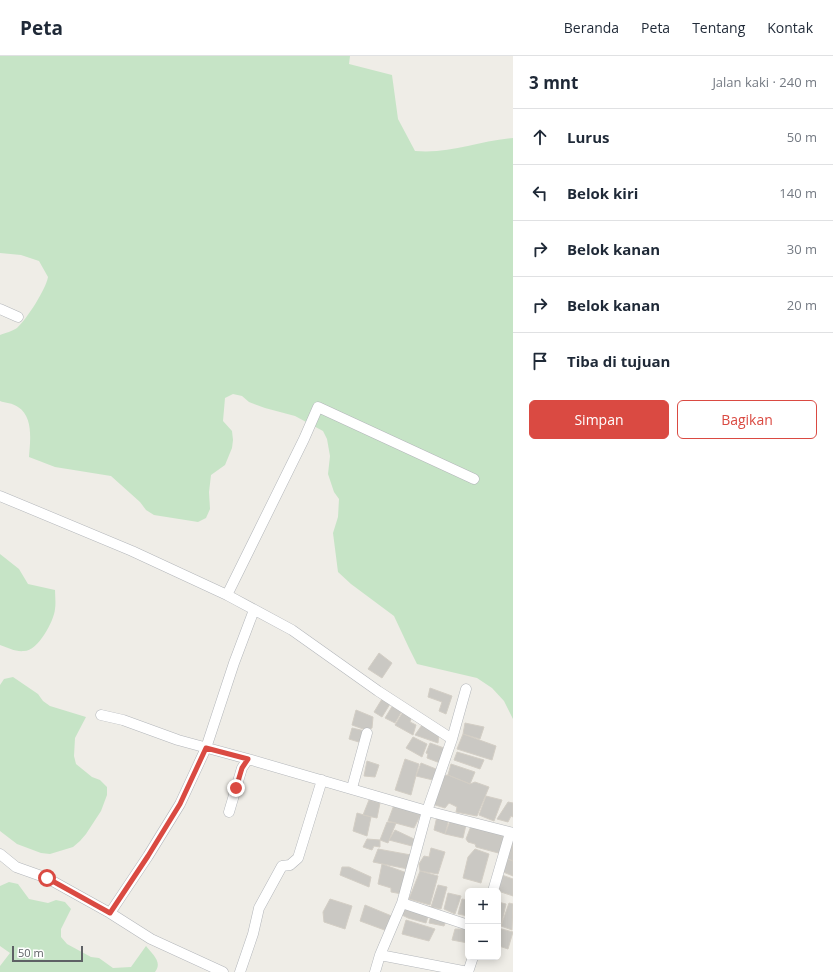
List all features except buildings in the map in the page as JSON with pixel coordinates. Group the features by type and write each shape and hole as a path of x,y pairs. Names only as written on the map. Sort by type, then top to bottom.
{"street":[{"path":"0,309 18,317"},
{"path":"227,594 304,439 318,407 474,479"},
{"path":"0,496 132,551 227,594 292,630 378,691 452,739"},
{"path":"110,913 180,804 206,748 234,663 254,610"},
{"path":"375,972 380,955 402,903 427,812 452,739 466,689"},
{"path":"101,714 123,720 178,740 352,788 427,812 512,833 494,888"},
{"path":"352,788 367,733"},
{"path":"229,812 242,768 248,759"},
{"path":"240,972 253,934 259,908 282,866 290,865 298,858 322,780"},
{"path":"0,854 16,867 47,878 110,913 151,939 223,972"},
{"path":"402,903 465,924"},
{"path":"380,955 468,972 472,960"}],"green space":[{"path":"0,56 350,56 349,64 392,75 398,119 415,151 441,151 513,138 513,719 504,701 492,688 477,678 417,664 394,616 351,584 338,572 333,533 338,517 339,499 334,492 328,474 330,456 327,439 323,431 295,416 249,402 242,396 233,394 225,398 223,421 232,431 232,448 225,465 211,475 209,492 210,509 206,518 198,522 154,515 146,510 140,502 111,476 55,467 29,457 30,430 27,417 23,411 16,406 0,401 0,335 17,328 21,324 40,296 48,277 39,261 21,255 0,253"},
{"path":"0,554 19,569 28,584 55,590 55,607 52,621 40,641 29,650 12,650 0,645"},
{"path":"13,677 38,694 43,701 50,706 86,717 75,738 74,756 76,764 92,777 100,780 107,787 107,795 101,811 86,834 73,847 50,854 41,853 17,844 0,831 0,685 4,679"},
{"path":"9,882 18,884 29,899 48,903 56,900 65,902 71,909 61,929 61,937 67,944 91,957 99,958 113,968 131,967 146,946 156,958 158,965 155,972 0,972 0,966 10,953 0,946 0,886"}],"route":[{"path":"47,878 110,913 180,804 206,748 248,759 242,768 236,788"}]}
